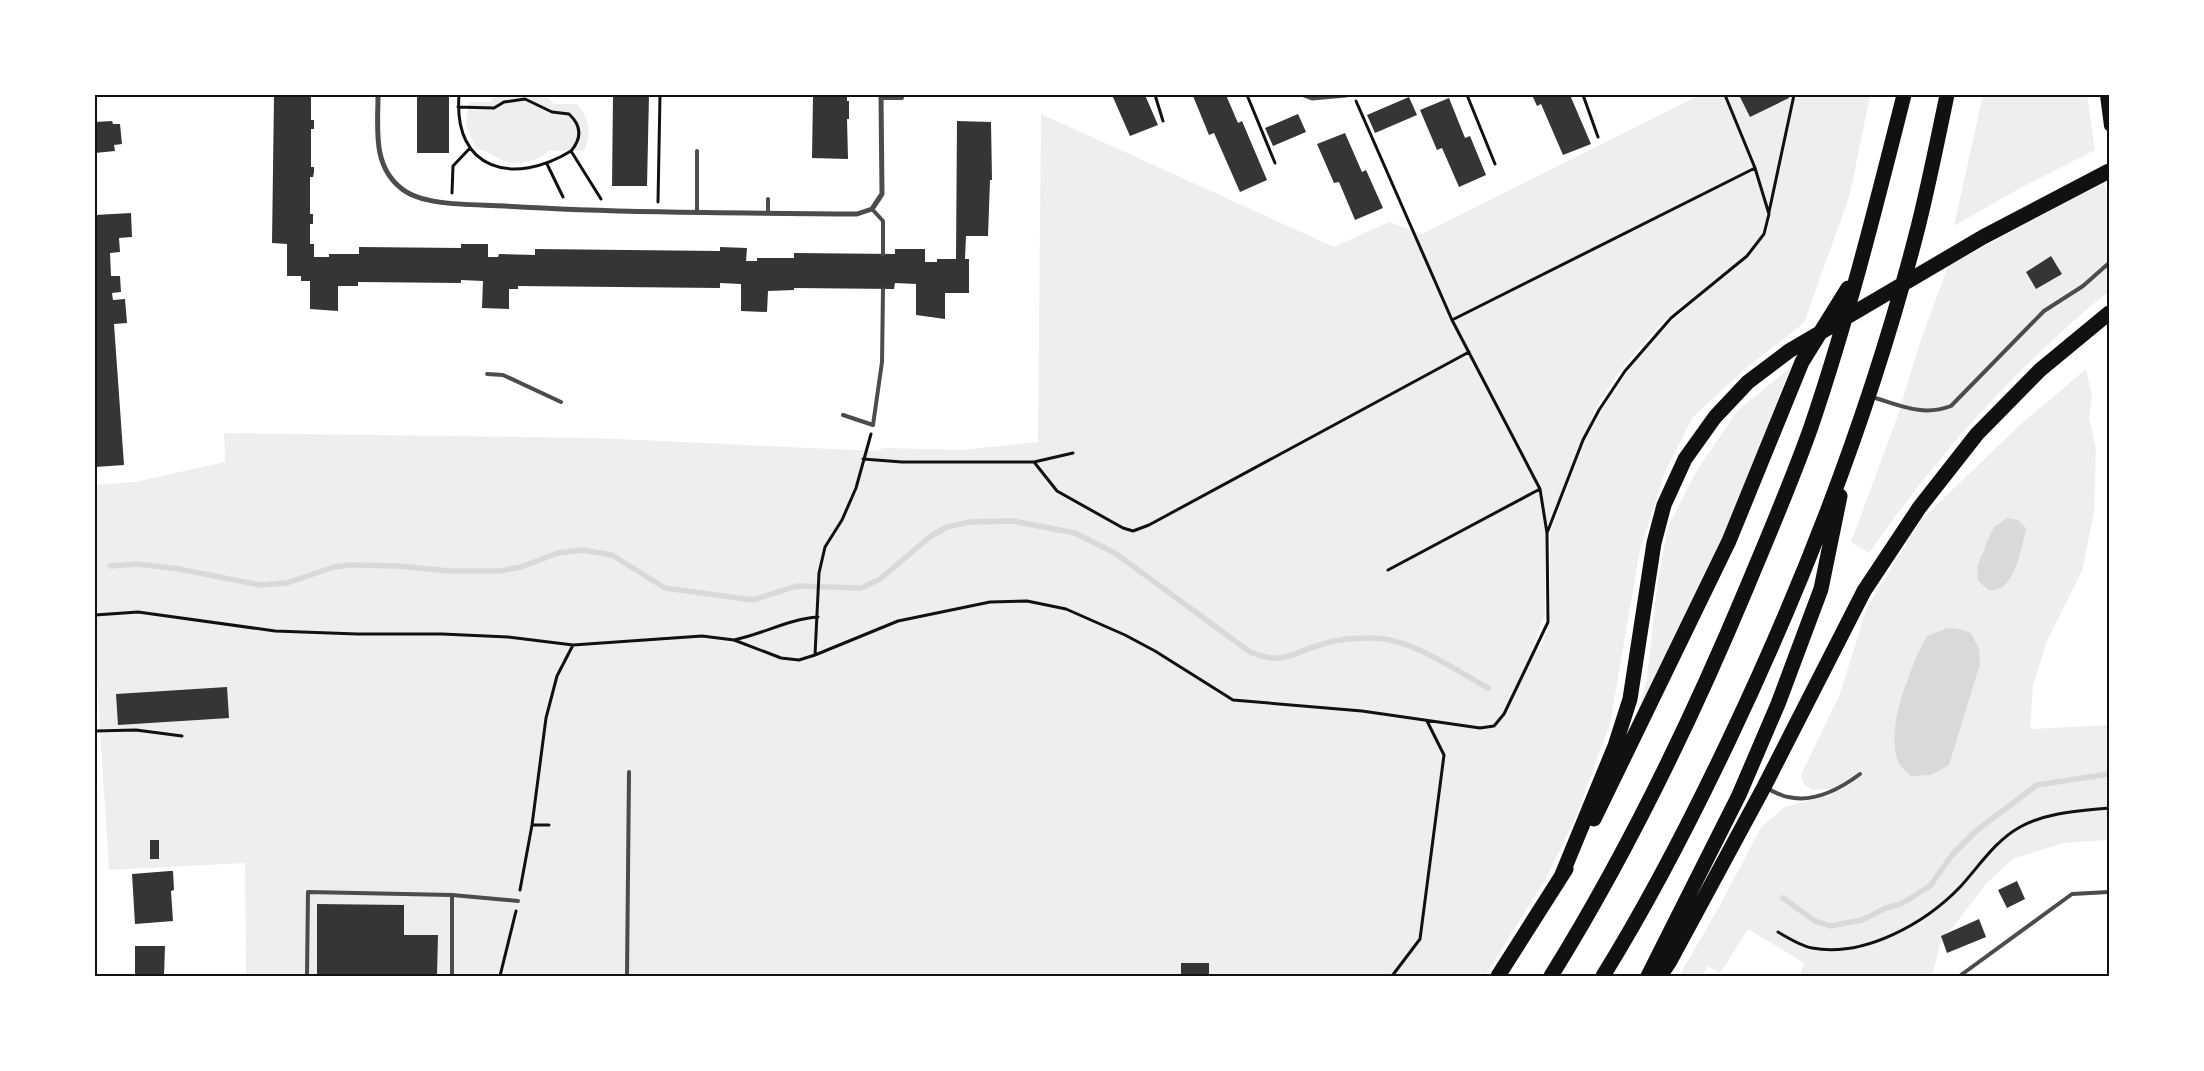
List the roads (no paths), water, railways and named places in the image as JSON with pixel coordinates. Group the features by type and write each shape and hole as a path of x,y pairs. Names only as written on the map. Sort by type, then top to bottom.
{"highway":[{"path":"1551,976 1583,924 1660,782 1724,642 1792,479 1831,364 1858,272 1904,95"},
{"path":"1604,976 1627,937 1700,800 1766,662 1817,538 1848,455 1887,334 1916,234 1947,95"},
{"path":"1560,877 1614,746 1630,699 1651,563 1664,504 1685,459 1715,416 1748,382 1789,351 1983,237 2109,171"},
{"path":"1498,976 1599,811 1729,541 1802,362 1858,272"},
{"path":"1660,976 1670,961 1764,787 1864,591 1919,508 1977,434 2040,370 2109,313"},
{"path":"1648,976 1739,795 1815,609 1826,567 1848,455"}],"main road":[{"path":"2105,95 2109,126"}],"street":[{"path":"378,95 380,160 387,175 402,190 415,197 451,203 569,210 857,214 872,209 882,194 881,96"},
{"path":"1304,95 1312,98 1346,95"}],"lane":[{"path":"881,96 902,98"},
{"path":"697,151 697,212"},
{"path":"768,199 768,213"},
{"path":"872,209 883,221 883,254"},
{"path":"1867,396 1921,411 1936,412 1951,406 2044,311 2083,286 2109,263"},
{"path":"843,415 873,426 882,362 883,288"},
{"path":"486,374 504,375 561,402"},
{"path":"627,976 629,772"},
{"path":"1764,787 1788,798 1803,798 1835,791 1860,774"},
{"path":"307,976 308,892 452,895 518,901"},
{"path":"1962,975 2072,894 2109,892"},
{"path":"452,895 452,976"}],"waterway":[{"path":"110,566 137,564 179,569 260,585 287,583 334,567 350,565 398,566 450,571 499,571 521,567 558,553 582,550 612,555 665,588 753,600 797,586 861,588 880,579 931,536 947,527 970,522 1013,521 1075,533 1115,553 1250,652 1262,656 1280,658 1335,641 1360,638 1387,639 1402,643 1432,656 1488,688"},
{"path":"1783,898 1815,921 1830,926 1862,920 1886,908 1901,904 1930,886 1952,855 1977,830 2037,785 2109,774"}]}
